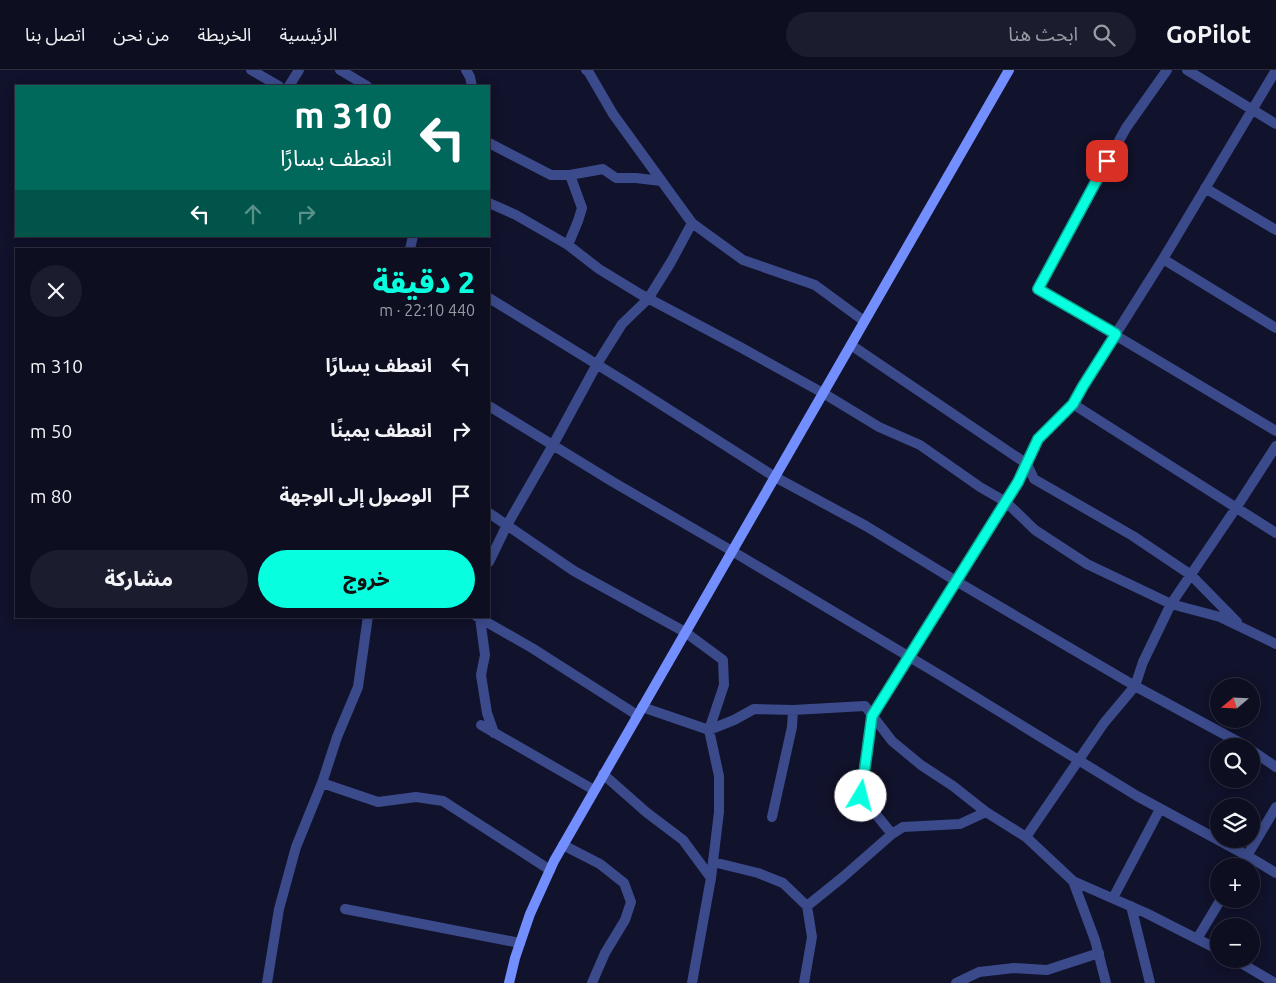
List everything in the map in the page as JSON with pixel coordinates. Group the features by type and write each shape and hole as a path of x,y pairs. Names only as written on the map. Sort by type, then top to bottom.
{"main road":[{"path":"510,983 515,958 530,914 563,845 1009,70"}],"street":[{"path":"251,70 277,85"},
{"path":"290,85 299,70"},
{"path":"340,70 365,85"},
{"path":"466,70 472,85"},
{"path":"586,70 613,114 692,223 743,260 815,285 864,321"},
{"path":"1167,70 1126,128 1038,289 1276,431"},
{"path":"1187,70 1276,124"},
{"path":"892,834 861,796 872,716 1018,482 1038,439 1073,404 1163,259 1276,70"},
{"path":"490,144 550,175 570,175 603,169 616,178 661,181"},
{"path":"568,245 582,208 570,175"},
{"path":"1205,188 1276,230"},
{"path":"490,203 516,215 568,245 599,269 648,299 740,347 823,393 879,427 920,445 980,487 1006,502 1036,530 1087,564 1171,604 1220,617 1276,644"},
{"path":"490,560 507,525 597,364 622,324 648,299 692,223"},
{"path":"1163,259 1276,328"},
{"path":"490,299 775,477 866,526 1135,686 1231,738"},
{"path":"851,345 1027,464 1034,479 1132,536 1190,575 1244,628"},
{"path":"1073,404 1276,533"},
{"path":"490,407 613,482 909,657 1137,796 1276,873"},
{"path":"1026,837 1104,723 1135,686 1143,662 1171,604 1276,446"},
{"path":"490,514 574,570 685,632 723,660 724,685 709,730 719,776 719,812 711,878 692,983"},
{"path":"266,983 279,909 296,847 322,783 336,737 358,687 368,618"},
{"path":"478,618 485,655 480,675 487,714 494,733"},
{"path":"480,618 640,711 709,730 734,720 754,709 793,710 865,706 892,741 921,765 953,786 986,812 1026,837 1073,880 1131,906 1210,946"},
{"path":"772,817 792,727 793,710"},
{"path":"481,725 594,790"},
{"path":"1260,756 1276,767"},
{"path":"603,774 646,812 683,840 711,878"},
{"path":"322,783 378,802 416,797 443,801 550,870"},
{"path":"1247,856 1276,808"},
{"path":"1112,898 1160,809"},
{"path":"807,906 844,877 892,834 903,827 960,824 986,812"},
{"path":"563,845 600,864 624,883 630,902 625,920 605,953 592,983"},
{"path":"713,862 758,873 783,883 807,906 812,937 804,983"},
{"path":"1073,880 1095,940 1106,983"},
{"path":"1131,906 1150,983"},
{"path":"1197,939 1216,908"},
{"path":"345,909 520,943"},
{"path":"956,983 979,972 1014,968 1047,970 1098,953"},
{"path":"1249,968 1275,983"}],"route":[{"path":"861,796 872,716 1018,482 1038,439 1073,404 1116,334 1038,289 1107,161"}]}
